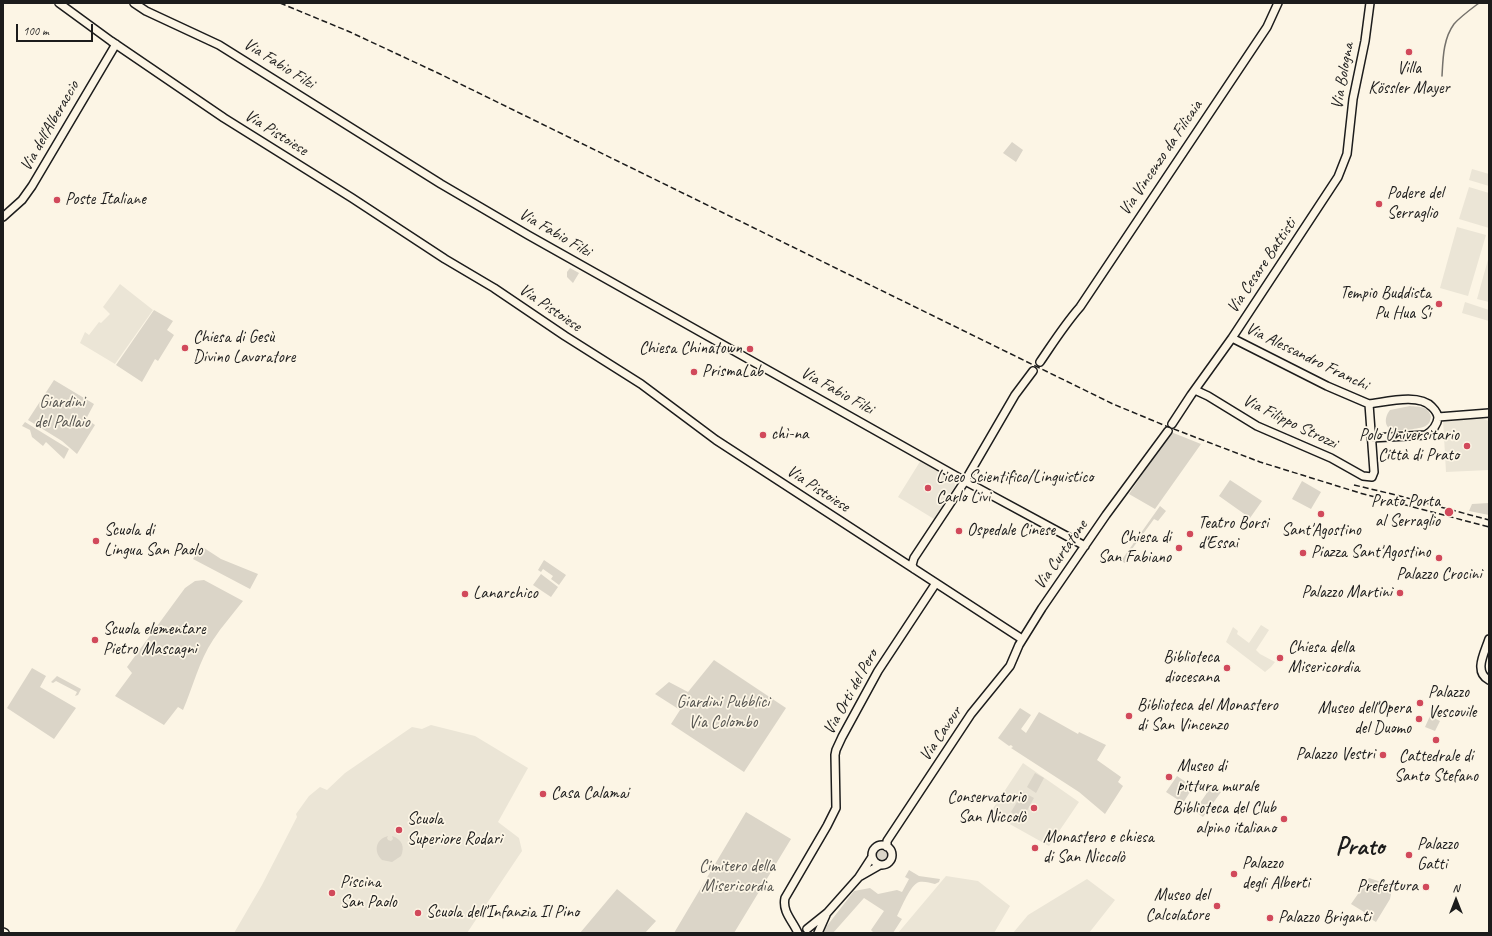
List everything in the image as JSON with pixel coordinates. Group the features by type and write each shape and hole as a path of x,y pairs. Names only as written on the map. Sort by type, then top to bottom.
{"street":[{"name":"Via Pistoiese","path":"59,3 224,118 352,198 445,259 494,288 641,384 716,440 1022,639"},
{"name":"Via Fabio Filzi","path":"134,3 146,11 219,45 428,176 521,231 965,481 1085,546"},
{"name":"Via Vincenzo da Filicaia","path":"1040,362 1065,324 1080,307 1267,27 1278,3"},
{"name":"Via Bologna","path":"1347,154 1353,99 1370,3"},
{"name":"Via dell'Alberaccio","path":"3,217 22,200 32,186 116,44"},
{"name":"Via Cesare Battisti","path":"1195,390 1232,338 1337,179 1347,154"},
{"name":"Via Alessandro Franchi","path":"1232,338 1321,383 1369,404"},
{"path":"914,569 912,565 914,558 965,481 1015,395 1033,371"},
{"path":"1172,424 1195,390"},
{"name":"Via Filippo Strozzi","path":"1195,390 1208,396 1257,426 1331,458 1363,476 1372,477 1374,472 1371,438"},
{"path":"1410,399 1423,401 1435,410 1438,417 1436,426 1432,432 1426,435 1371,438 1369,404 1410,399"},
{"path":"1438,417 1489,413"},
{"name":"Via Curtatone","path":"1022,639 1106,515 1168,431"},
{"name":"Via Orti del Pero","path":"799,933 785,911 785,898 836,808 836,750 878,671 936,583"},
{"name":"Via Cavour","path":"859,877 880,865 888,863 891,859 891,853 887,847 887,841 971,714 1010,666 1022,639"},
{"path":"1489,639 1481,665 1481,672 1484,678 1489,680"},
{"name":"Via Cavour","path":"799,933 807,929 827,913 859,877 872,857 872,852 876,848 881,846 887,847"},
{"path":"872,857 875,863 880,865"},
{"name":"Via Cavour","path":"807,929 817,933 827,913"}],"shaded area":[{"path":"1472,169 1489,174 1489,186 1469,180"},
{"path":"1469,187 1489,193 1489,228 1459,219"},
{"path":"1457,227 1486,235 1468,296 1440,288"},
{"path":"1489,256 1489,302 1477,299"},
{"path":"120,284 153,310 115,364 80,343 85,332 89,335 99,322 101,323 110,314 103,307"},
{"path":"1465,302 1489,310 1489,321 1462,313"},
{"name":"Polo Universitario Città di Prato","path":"1478,417 1489,421 1489,470 1446,472 1443,419"},
{"name":"Liceo Scientifico/Linguistico Carlo Livi","path":"921,460 955,479 955,486 934,519 898,497"},
{"path":"1261,625 1269,630 1256,650 1260,654 1275,662 1265,672 1226,642 1233,627 1238,631 1237,634 1249,643"},
{"name":"Scuola Superiore Rodari","path":"431,725 475,736 528,768 498,822 519,838 522,851 467,933 234,933 262,885 297,817 296,814 309,796 320,787 327,790 345,773 412,727 422,729"},
{"name":"Conservatorio San Niccolò","path":"1023,763 1079,802 1049,846 990,813"},
{"path":"946,876 978,881 1010,906 994,933 898,933"},
{"path":"1087,879 1115,900 1089,933 1013,933 1028,915"}],"green space":[{"path":"1012,142 1023,150 1016,162 1003,153"},
{"path":"570,268 579,273 573,283 567,277 567,272"},
{"path":"154,310 173,321 167,330 174,335 158,361 155,359 142,382 116,365"},
{"name":"Giardini del Pallaio","path":"54,380 94,404 86,419 95,425 77,454 62,441 28,420"},
{"path":"1410,406 1426,409 1430,413 1431,417 1428,424 1421,428 1400,430 1390,429 1386,424 1386,418 1390,410"},
{"path":"25,422 69,449 64,459 46,442 43,446 32,437 30,430 22,426"},
{"path":"1171,432 1201,444 1155,509 1129,494"},
{"path":"1230,480 1262,501 1250,518 1219,496"},
{"path":"1302,481 1321,492 1311,509 1292,499"},
{"path":"1489,503 1489,515 1469,511 1472,504"},
{"path":"1160,506 1166,511 1158,521 1154,519 1129,553 1130,556 1125,563 1121,561"},
{"path":"201,546 221,559 258,574 250,589 193,559"},
{"path":"544,560 566,575 559,585 551,579 553,576 543,569 541,572 538,570"},
{"path":"541,574 558,587 551,597 533,585"},
{"path":"204,580 243,601 208,648 183,710 178,707 164,725 115,696 132,673 127,667 185,588 195,581"},
{"name":"Giardini Pubblici Via Colombo","path":"714,660 786,708 744,772 671,724 680,710 655,694 669,682 688,692"},
{"path":"32,668 46,676 40,687 76,708 54,739 7,708"},
{"path":"57,676 81,689 78,695 75,696 77,692 56,681 53,683 51,682"},
{"path":"1020,708 1031,715 1021,729 1026,733 1039,712 1078,734 1079,732 1106,745 1097,760 1121,777 1118,782 1123,786 1105,814 1079,792 1011,748 1013,747 1011,745 1009,746 998,738"},
{"path":"1430,716 1440,721 1435,731 1425,727"},
{"path":"1035,773 1044,778 1036,793 1027,787"},
{"path":"1177,776 1193,787 1183,803 1166,792"},
{"path":"1213,784 1220,789 1219,791 1221,792 1203,817 1193,810 1199,802 1200,803"},
{"path":"1023,792 1034,798 1022,819 1011,812"},
{"name":"Cimitero della Misericordia","path":"746,812 791,839 734,933 674,933"},
{"path":"388,836 388,840 391,841 393,839 392,836 398,839 403,847 401,856 392,862 382,860 377,853 378,843"},
{"path":"881,849 886,851 888,856 886,861 881,863 876,861 874,856 876,851"},
{"path":"909,870 919,876 940,879 939,882 935,884 919,882 912,887 897,916 902,919 893,933 874,933 871,930 884,911 864,898 833,933 823,933 854,891 870,888 878,894 897,890 902,892 909,879 905,877"},
{"path":"1369,878 1381,882 1392,889 1390,899 1376,922 1351,904"},
{"path":"617,889 656,921 645,933 580,933"}],"waterway":[{"path":"1442,76 1444,49 1450,30 1459,19 1479,3"}],"railway":[{"path":"280,3 350,32 440,74 1113,404 1260,462 1360,493 1489,527"},
{"path":"1354,485 1489,520"}],"place":[{"name":"Villa Kössler Mayer","path":"1409,52"},
{"name":"Poste Italiane","path":"57,200"},
{"name":"Podere del Serraglio","path":"1379,204"},
{"name":"Tempio Buddista Pu Hua Si","path":"1439,304"},
{"name":"Chiesa di Gesù Divino Lavoratore","path":"185,348"},
{"name":"Chiesa Chinatown","path":"750,349"},
{"name":"PrismaLab","path":"694,372"},
{"name":"chì-na","path":"763,435"},
{"name":"Polo Universitario Città di Prato","path":"1467,446"},
{"name":"Liceo Scientifico/Linguistico Carlo Livi","path":"928,488"},
{"name":"Prato Porta al Serraglio","path":"1449,512"},
{"name":"Sant'Agostino","path":"1321,514"},
{"name":"Ospedale Cinese","path":"959,531"},
{"name":"Teatro Borsi d'Essai","path":"1190,534"},
{"name":"Scuola di Lingua San Paolo","path":"96,541"},
{"name":"Chiesa di San Fabiano","path":"1179,548"},
{"name":"Piazza Sant'Agostino","path":"1303,553"},
{"name":"Palazzo Crocini","path":"1439,558"},
{"name":"Palazzo Martini","path":"1400,593"},
{"name":"Lanarchico","path":"465,594"},
{"name":"Scuola elementare Pietro Mascagni","path":"95,640"},
{"name":"Chiesa della Misericordia","path":"1280,658"},
{"name":"Biblioteca diocesana","path":"1227,668"},
{"name":"Palazzo Vescovile","path":"1420,703"},
{"name":"Biblioteca del Monastero di San Vincenzo","path":"1129,716"},
{"name":"Museo dell'Opera del Duomo","path":"1419,719"},
{"name":"Cattedrale di Santo Stefano","path":"1436,740"},
{"name":"Palazzo Vestri","path":"1383,755"},
{"name":"Museo di pittura murale","path":"1169,777"},
{"name":"Casa Calamai","path":"543,794"},
{"name":"Conservatorio San Niccolò","path":"1034,808"},
{"name":"Biblioteca del Club alpino italiano","path":"1284,819"},
{"name":"Scuola Superiore Rodari","path":"399,830"},
{"name":"Monastero e chiesa di San Niccolò","path":"1035,848"},
{"name":"Palazzo Gatti","path":"1409,855"},
{"name":"Palazzo degli Alberti","path":"1234,874"},
{"name":"Prefettura","path":"1426,887"},
{"name":"Piscina San Paolo","path":"332,893"},
{"name":"Museo del Calcolatore","path":"1217,906"},
{"name":"Scuola dell'Infanzia Il Pino","path":"418,913"},
{"name":"Palazzo Briganti","path":"1270,918"}],"district":[{"name":"Prato","path":"1360,847"}]}
